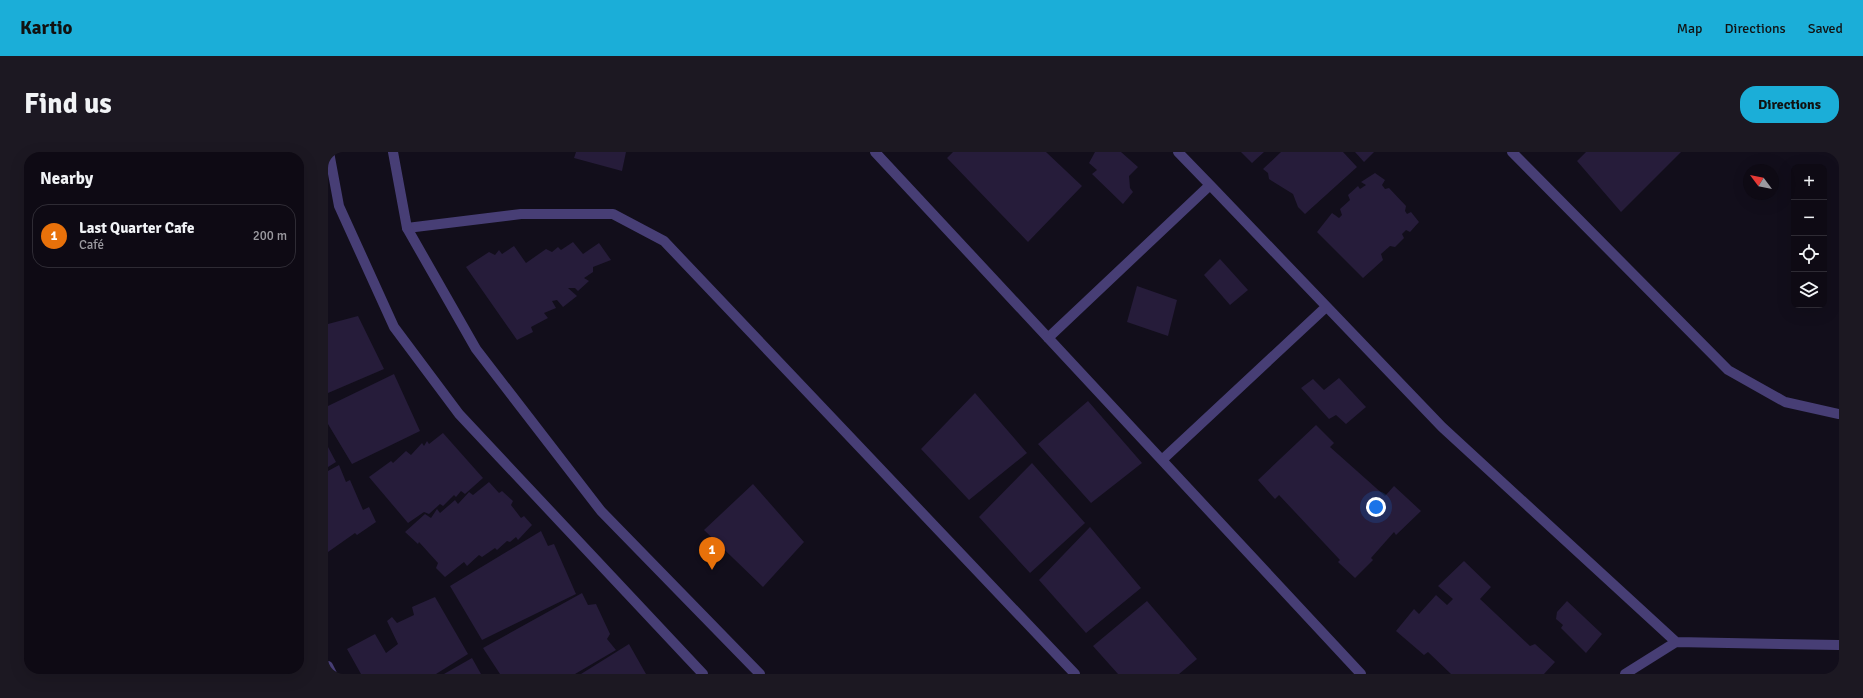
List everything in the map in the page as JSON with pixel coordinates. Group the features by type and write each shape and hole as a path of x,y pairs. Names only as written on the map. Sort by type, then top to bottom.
{"street":[{"path":"329,152 339,206 394,327 459,414 703,674"},
{"path":"393,152 407,228 476,349 601,511 760,674"},
{"path":"875,152 1361,674"},
{"path":"1178,152 1442,427 1676,642"},
{"path":"1512,152 1728,370 1785,402 1839,414"},
{"path":"1048,338 1210,185"},
{"path":"407,228 521,214 613,214 664,241 1075,674"},
{"path":"1162,460 1326,307"},
{"path":"1626,674 1676,642 1839,645"},
{"path":"328,666 332,674"}],"building":[{"path":"576,152 626,152 622,171 574,158"},
{"path":"953,152 1046,152 1082,186 1028,242 947,158"},
{"path":"1095,152 1121,152 1138,167 1129,176 1130,188 1133,192 1123,204 1092,174 1097,170 1089,163"},
{"path":"1241,152 1264,152 1252,163"},
{"path":"1281,152 1343,152 1357,167 1305,214 1298,207 1293,194 1269,179 1268,173 1263,169"},
{"path":"1355,152 1374,152 1364,162"},
{"path":"1586,152 1681,152 1621,212 1577,161"},
{"path":"1375,173 1385,180 1382,185 1385,189 1389,188 1406,206 1405,211 1407,214 1411,212 1419,222 1410,232 1406,230 1402,234 1404,238 1395,247 1390,246 1381,254 1383,260 1363,278 1317,232 1332,213 1339,218 1342,215 1340,209 1350,200 1348,195 1358,186 1360,189 1366,185 1361,182"},
{"path":"573,242 583,254 599,243 611,260 593,267 593,272 584,278 589,281 578,291 575,288 568,288 577,296 563,307 557,300 552,301 556,308 544,313 548,318 531,327 533,332 517,340 466,267 489,252 495,255 499,250 502,254 514,246 526,263 546,249 552,252 558,247 561,250"},
{"path":"1220,259 1248,290 1230,305 1204,275"},
{"path":"1137,286 1177,300 1168,336 1127,322"},
{"path":"358,316 384,369 328,393 328,324"},
{"path":"394,374 420,431 352,464 328,424 328,406"},
{"path":"1339,378 1366,407 1346,424 1336,415 1329,419 1301,388 1313,379 1324,390"},
{"path":"975,393 1027,453 969,500 921,449"},
{"path":"1088,401 1142,463 1091,503 1038,444"},
{"path":"1316,425 1334,443 1330,447 1385,496 1394,486 1421,511 1396,535 1394,532 1371,558 1373,560 1355,578 1338,562 1340,560 1279,495 1275,499 1258,480"},
{"path":"443,433 483,478 465,494 461,491 456,497 454,495 443,506 440,504 429,514 424,512 408,523 369,477 391,461 393,463 406,451 411,455 422,443 424,446 427,441 429,444"},
{"path":"328,447 336,462 328,467"},
{"path":"1032,463 1085,523 1030,573 979,517"},
{"path":"339,465 346,482 350,480 363,510 369,507 376,522 357,535 355,533 328,552 328,471"},
{"path":"489,482 499,493 502,491 513,501 511,505 521,518 524,516 532,525 518,540 516,537 510,542 507,541 497,550 495,548 482,557 479,555 467,566 464,562 445,577 436,568 438,563 419,542 418,544 405,532 425,514 431,518 437,509 440,513 455,500 458,504 469,492 473,495"},
{"path":"753,484 804,542 763,587 704,530"},
{"path":"1090,527 1141,588 1086,633 1039,580"},
{"path":"541,531 548,546 554,544 576,594 482,640 450,586"},
{"path":"1464,561 1491,587 1480,599 1530,646 1535,644 1555,662 1544,674 1451,674 1428,652 1424,655 1396,631 1414,609 1419,614 1436,595 1447,605 1453,599 1438,586"},
{"path":"582,593 588,605 596,604 610,634 607,639 616,650 575,674 500,674 483,648"},
{"path":"435,597 468,654 436,674 361,674 347,649 375,634 386,653 398,644 387,621 392,617 397,623 414,615 412,607"},
{"path":"1147,601 1197,659 1179,674 1118,674 1093,646"},
{"path":"1567,601 1602,634 1586,653 1561,628 1563,625 1556,619 1557,612"},
{"path":"629,644 646,674 581,674"},
{"path":"472,658 481,674 444,674"}],"place":[{"name":"Last Quarter Cafe","path":"712,570"}]}
